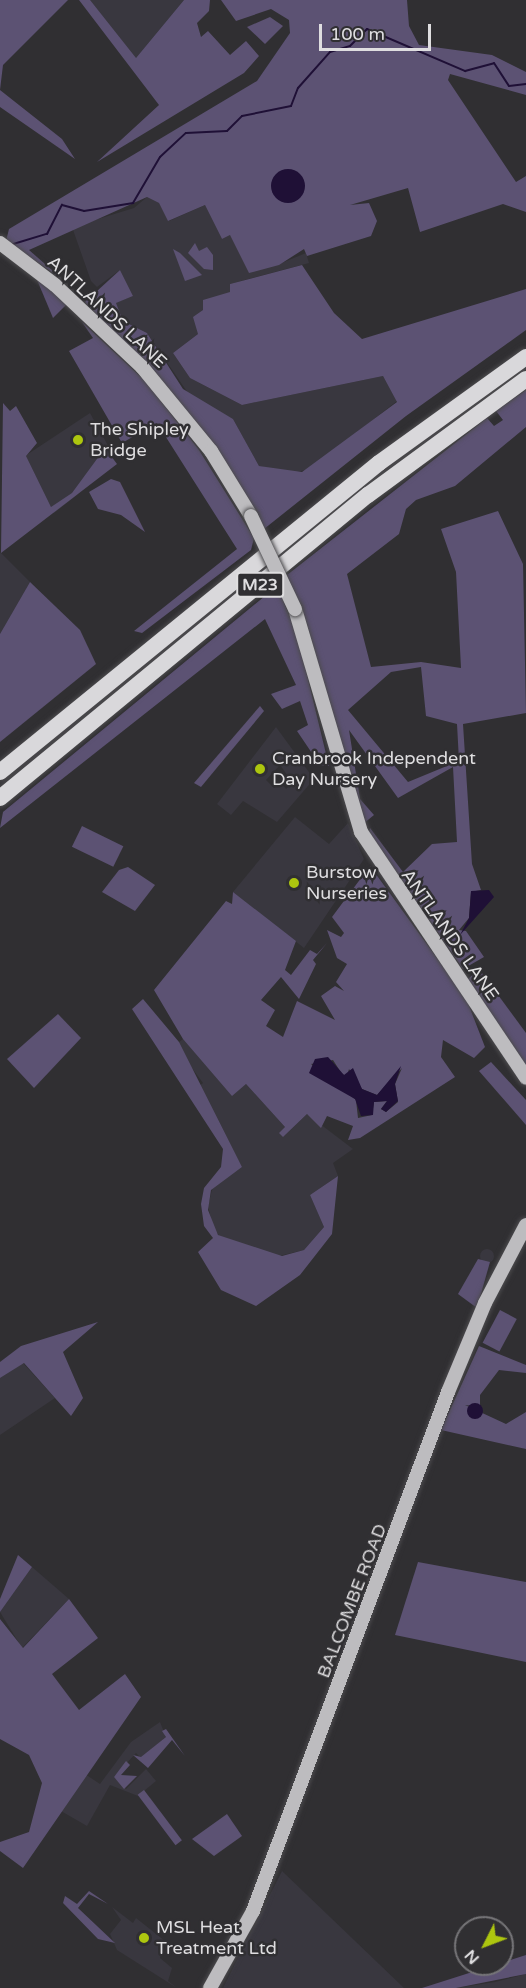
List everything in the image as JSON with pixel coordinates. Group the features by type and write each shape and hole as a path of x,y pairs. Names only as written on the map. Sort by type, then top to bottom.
{"highway":[{"name":"M23","path":"0,772 371,469 526,357"},
{"name":"M23","path":"0,798 368,495 526,379"}],"main road":[{"name":"ANTLANDS LANE","path":"5,246 142,367 211,452 251,516 295,609 361,832 526,1078"},
{"name":"BALCOMBE ROAD","path":"210,1988 253,1911 448,1392 485,1303 526,1225"}],"shaded area":[{"path":"0,0 68,0 3,65 0,90"},
{"path":"79,0 90,0 136,58 184,0 210,0 209,11 197,23 201,37 208,31 230,55 246,41 259,56 244,73 97,162 159,105"},
{"path":"85,0 184,0 132,63"},
{"path":"221,0 407,0 409,26 419,45 492,55 526,72 526,95 450,74 448,80 516,182 526,176 526,212 503,204 420,232 408,188 350,205 369,203 377,221 371,236 307,256 304,249 279,265 249,273 230,235 222,239 205,205 168,221 159,203 147,197 29,250 62,279 6,241 9,229 257,81 290,33 289,20 271,9 236,21"},
{"path":"270,17 283,26 265,44 247,27"},
{"path":"0,90 62,139 75,159 0,107"},
{"path":"288,169 300,174 305,186 300,198 288,203 276,198 271,186 276,174"},
{"path":"147,197 159,203 169,221 205,205 222,239 230,235 279,264 306,253 309,263 230,284 231,292 204,305 198,334 173,353 190,378 242,405 383,376 397,401 310,469 292,473 259,466 233,419 190,396 147,333 123,321 115,303 133,296 120,270 97,287 91,281 72,227 134,208"},
{"path":"195,243 199,251 207,247 213,255 213,270 204,269 188,253"},
{"path":"173,249 180,253 202,275 185,281"},
{"path":"302,265 334,313 362,339 526,289 526,330 406,416 264,529 204,432 85,302 120,270 133,296 116,303 123,321 147,333 183,389 233,419 259,466 302,472 397,402 383,376 242,405 190,378 173,353 198,334 193,317 203,310 203,300 230,292 230,284"},
{"path":"35,275 67,304 53,318"},
{"path":"82,322 145,381 199,450 254,538 251,550 142,633 134,631 237,549 157,423 122,443 69,351 93,338"},
{"path":"526,390 526,427 455,486 416,500 406,509 399,534 347,574 371,667 421,662 461,668 456,572 441,529 498,511 523,564 526,713 463,724 472,864 481,890 471,892 469,918 459,930 466,931 484,957 463,969 369,832 370,828 403,872 432,844 457,842 453,767 398,798 349,730 360,799 374,815 363,824 307,624 287,575 487,418 494,426 503,420 496,411","holes":["421,667 426,716 457,724 459,761 408,782 348,710 391,672"]},
{"path":"3,403 10,411 16,406 37,443 26,456 51,507 72,493 105,448 117,464 1,553"},
{"path":"90,413 111,451 77,495 54,513 25,456"},
{"path":"111,479 120,482 145,532 121,515 98,509 89,492"},
{"path":"0,552 30,582 0,634"},
{"path":"30,582 80,630 96,664 0,742 0,634"},
{"path":"277,586 297,634 329,766 320,765 297,731 308,725 300,701 282,709 271,694 296,685 265,619 0,828 3,812"},
{"path":"260,706 264,711 201,787 194,783"},
{"path":"276,727 314,779 277,822 243,801 231,815 217,804","holes":["280,765 293,783 286,789 281,783 274,788 266,780"]},
{"name":"Burstow Nurseries","path":"295,817 329,844 348,823 364,859 304,948 233,892"},
{"path":"82,826 123,846 113,867 72,847"},
{"path":"370,866 466,998 485,1047 474,1058 443,1040 441,1057 455,1077 360,1138 348,1140 353,1126 327,1116 321,1128 307,1114 283,1137 279,1133 285,1127 246,1084 232,1096 183,1039 154,990 226,901 232,904 233,892 296,941 285,970 291,975 310,950 317,954 327,943 313,960 316,964 299,999 281,977 261,1000 275,1010 266,1026 283,1037 297,1001 335,1020 321,996 335,986 344,991 336,982 347,964 337,958 327,930 341,937 344,933 332,917","holes":["333,1060 342,1074 347,1076 349,1069 362,1089 377,1095 402,1068 395,1084 398,1102 386,1112 381,1109 387,1101 374,1102 372,1115 358,1118 356,1100 311,1064"]},
{"path":"128,867 155,885 135,911 102,892 119,870"},
{"path":"489,890 494,897 460,935 469,918 471,891"},
{"path":"479,969 526,1033 526,1068 467,980"},
{"path":"143,999 179,1042 242,1167 211,1190 208,1210 218,1235 282,1256 304,1250 324,1227 310,1195 338,1176 332,1234 300,1275 256,1306 221,1290 198,1252 213,1238 204,1226 201,1204 204,1188 221,1167 223,1149 132,1009"},
{"path":"58,1014 81,1038 34,1088 7,1059"},
{"path":"186,1037 232,1095 246,1084 285,1127 283,1137 307,1114 353,1149 333,1163 338,1176 310,1195 324,1227 304,1250 279,1256 220,1237 213,1228 208,1206 213,1186 242,1167 198,1087 203,1083 180,1052 179,1042"},
{"path":"328,1057 344,1075 353,1068 362,1089 377,1095 401,1066 395,1084 398,1101 386,1112 381,1109 387,1101 374,1102 373,1115 361,1116 355,1099 309,1073 315,1059"},
{"path":"491,1062 526,1100 526,1125 479,1071"},
{"path":"487,1249 492,1251 494,1256 492,1261 487,1263 482,1261 480,1256 482,1251"},
{"path":"478,1259 490,1262 477,1308 458,1294"},
{"path":"500,1310 517,1319 499,1352 483,1343"},
{"path":"98,1322 63,1352 83,1398 71,1416 24,1363 0,1378 0,1362 21,1346"},
{"path":"479,1346 526,1365 526,1373 499,1370 480,1395 480,1407 465,1405 506,1424 526,1412 526,1449 441,1430"},
{"path":"23,1363 55,1398 0,1435 0,1378"},
{"path":"472,1403 478,1403 483,1411 481,1417 472,1419 467,1414 467,1408"},
{"path":"18,1555 32,1567 0,1612 0,1599"},
{"path":"418,1562 526,1582 526,1662 395,1635"},
{"path":"32,1567 69,1599 22,1648 0,1612"},
{"path":"69,1599 98,1638 52,1674 79,1710 125,1674 141,1697 23,1868 0,1851 0,1842 29,1832 42,1783 29,1755 0,1739 0,1619 23,1648"},
{"path":"160,1722 166,1737 141,1758 136,1753 114,1777 126,1789 146,1769 156,1781 138,1796 110,1785 87,1826 61,1811 85,1774 100,1784 131,1742"},
{"path":"166,1729 185,1756 172,1740 148,1768 133,1755 141,1757 166,1737 162,1731"},
{"path":"126,1761 130,1765 121,1775 137,1776 124,1789 114,1777"},
{"path":"144,1790 182,1840 176,1845 138,1795"},
{"path":"227,1814 242,1836 214,1856 192,1839"},
{"path":"282,1871 354,1940 404,1988 223,1988"},
{"path":"89,1891 108,1904 89,1894 78,1908 115,1943 98,1939 63,1903 65,1896 77,1904"},
{"path":"112,1907 133,1923 136,1918 165,1941 160,1958 172,1968 168,1981 177,1988 117,1950 110,1934 121,1920"},
{"path":"526,1955 526,1974 456,1988 422,1988 460,1976 514,1976 514,1959"},
{"path":"526,1974 526,1988 456,1988 495,1982"}],"waterway":[{"path":"10,245 47,234 62,205 84,211 133,203 160,157 186,133 227,131 242,116 291,106 298,88 330,52 350,46 367,29 465,71 494,63 509,86 526,84"}],"place":[{"name":"The Shipley Bridge","path":"78,440"},
{"name":"Cranbrook Independent Day Nursery","path":"260,769"},
{"name":"Burstow Nurseries","path":"294,883"},
{"name":"MSL Heat Treatment Ltd","path":"144,1938"}]}
